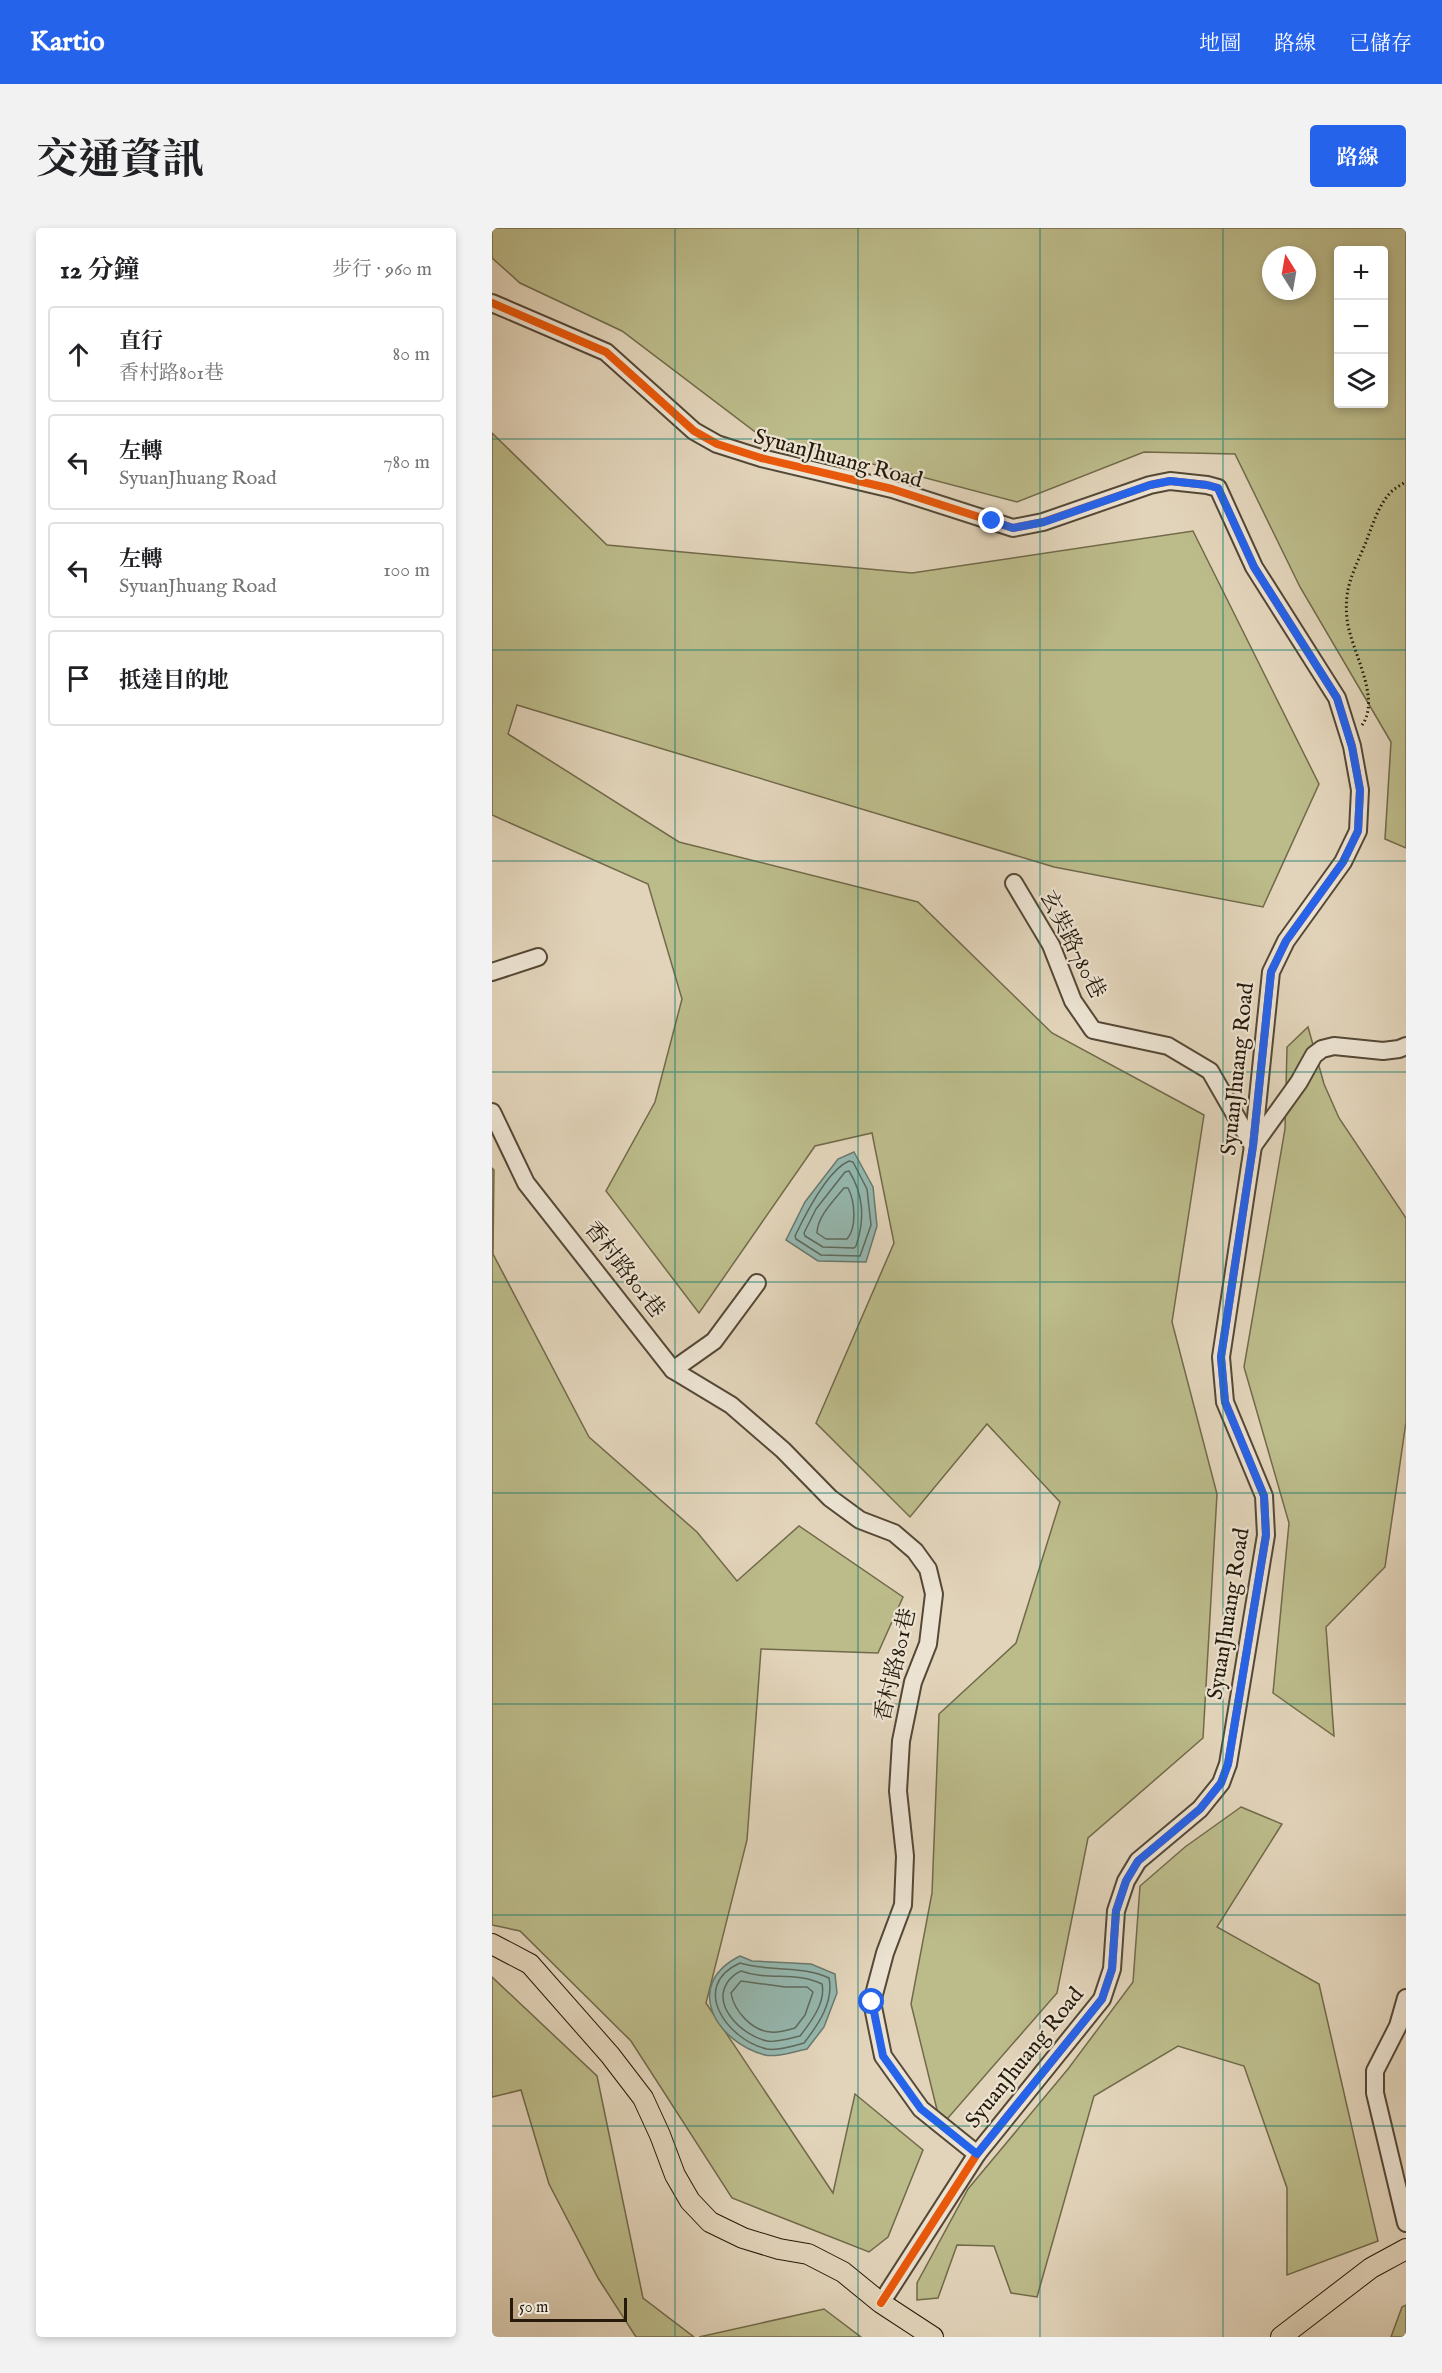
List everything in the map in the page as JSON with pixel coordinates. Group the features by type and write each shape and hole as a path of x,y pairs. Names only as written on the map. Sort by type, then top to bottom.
{"main road":[{"path":"492,1944 530,1964 610,2055 643,2098 675,2175 690,2201 710,2222 743,2238 779,2249 808,2254 843,2272 881,2303 933,2337"},
{"path":"1281,2337 1371,2268 1406,2249"}],"street":[{"name":"SyuanJhuang Road","path":"492,303 606,352 694,431 717,444 761,458 892,489 1013,528 1044,522 1150,485 1170,481 1218,488 1254,567 1337,698 1348,734 1360,790 1358,831 1343,862 1286,941 1271,972 1253,1146 1221,1357 1225,1402 1264,1496 1266,1535 1228,1764 1221,1783 1200,1809 1138,1861 1126,1881 1116,1911 1112,1969 1102,1999 977,2154 881,2303"},
{"name":"玄奘路780巷","path":"1014,883 1051,945 1073,1000 1093,1030 1168,1046 1210,1071 1253,1146"},
{"path":"492,972 538,957"},
{"path":"1253,1146 1299,1082 1314,1055 1322,1049 1334,1046 1383,1051 1406,1046"},
{"name":"香村路801巷","path":"492,1112 526,1183 673,1370 731,1405 783,1450 830,1498 860,1520 894,1533 915,1551 928,1569 934,1594 928,1644 913,1682 901,1741 898,1791 905,1856 903,1905 885,1953 872,2002 883,2056 921,2109 977,2154"},
{"path":"673,1370 714,1341 757,1283"},
{"path":"1406,1998 1398,2026 1374,2071 1375,2093 1406,2223"}],"path":[{"path":"1348,734 1364,724 1368,714 1366,681 1347,621 1347,588 1356,562 1383,503 1393,490 1406,481"}],"shaded area":[{"path":"492,228 1406,228 1406,848 1385,839 1391,742 1300,587 1235,454 1144,452 1017,502 758,434 622,331 520,283 492,258"},
{"path":"492,433 607,545 912,573 1193,531 1319,784 1263,907 1054,867 517,705 508,734 679,842 918,902 1052,1033 1204,1115 1172,1322 1217,1494 1203,1738 1088,1838 1057,1993 941,2126 911,2004 932,1893 939,1714 1016,1643 1060,1502 987,1424 910,1517 816,1423 894,1243 872,1133 815,1146 699,1313 606,1191 655,1102 682,999 648,884 492,815"},
{"path":"1308,1027 1324,1084 1339,1118 1406,1218 1406,1422 1385,1567 1326,1627 1334,1736 1273,1693 1289,1523 1244,1367 1285,1129 1287,1047"},
{"path":"492,1168 494,1170 493,1254 589,1437 697,1532 737,1581 799,1526 903,1597 878,1653 761,1649 747,1840 706,2003 833,2193 855,2094 923,2150 888,2237 869,2252 732,2198 631,2041 520,1931 492,1925"},
{"path":"1241,1807 1282,1824 1217,1927 1319,1984 1378,2241 1287,2275 1287,2188 1244,2066 1178,2046 1094,2096 1037,2297 1011,2293 994,2246 957,2245 938,2298 917,2300 917,2283 968,2189 1068,2069 1133,1982 1140,1886 1185,1847"},
{"path":"492,1977 597,2076 643,2298 694,2337 636,2337 598,2278 549,2184 521,2090 492,2097"},
{"path":"1406,2305 1406,2337 1391,2337 1402,2307"},
{"path":"824,2309 861,2337 699,2337"}],"water":[{"path":"854,1152 873,1187 877,1226 866,1262 818,1261 786,1240 805,1202 838,1159"},
{"path":"740,1956 752,1961 811,1964 835,1974 837,1993 824,2027 807,2049 780,2055 765,2055 747,2048 720,2026 712,2012 710,1997 713,1982 722,1968"}],"cycle path":[{"path":"492,303 606,352 694,431 717,444 761,458 892,489 1013,528 1043,522 1150,485 1170,481 1218,488 1254,567 1337,698 1352,746 1360,790 1358,831 1343,862 1286,941 1271,972 1253,1146 1221,1357 1225,1402 1264,1496 1266,1535 1228,1764 1221,1783 1200,1809 1138,1861 1126,1881 1116,1911 1112,1969 1102,1999 977,2154 881,2303"}],"route":[{"path":"872,2002 883,2056 921,2109 977,2154 1102,1999 1112,1969 1116,1911 1126,1881 1138,1861 1200,1809 1221,1783 1228,1764 1266,1535 1264,1496 1225,1402 1221,1357 1253,1146 1271,972 1286,941 1343,862 1358,831 1360,790 1352,747 1337,698 1254,567 1218,488 1170,481 1150,485 1044,522 1013,528 992,521"}]}
